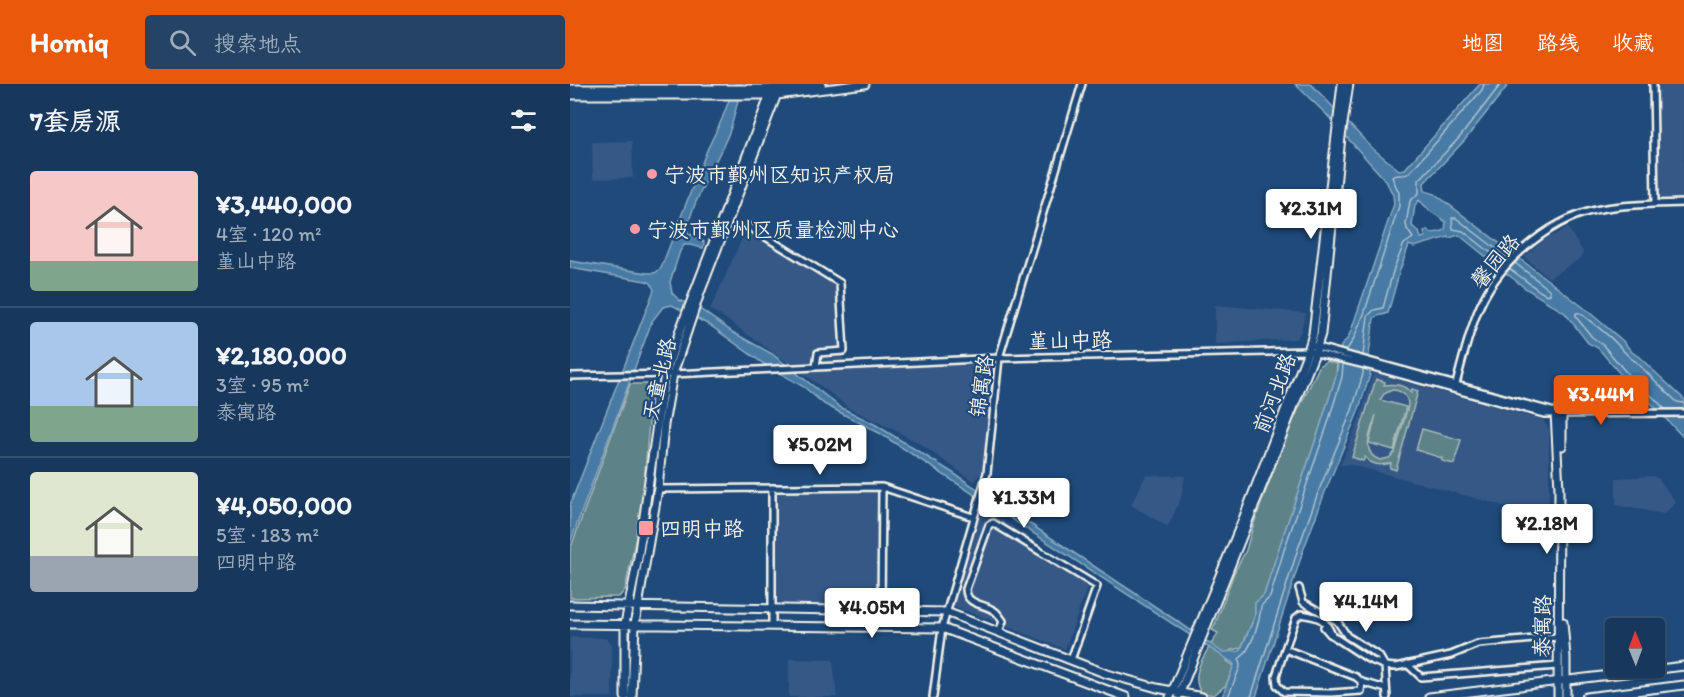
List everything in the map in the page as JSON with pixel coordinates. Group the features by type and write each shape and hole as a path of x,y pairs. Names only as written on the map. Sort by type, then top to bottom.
{"main road":[{"path":"570,95 670,89 714,95 748,95 775,89 821,84"},
{"path":"570,90 775,89 865,84"},
{"name":"前河北路","path":"1341,84 1343,100"},
{"name":"前河北路","path":"1171,694 1193,651 1247,508 1312,349 1338,135 1343,100 1349,84"},
{"path":"688,319 693,298 775,89"},
{"name":"天童北路","path":"632,697 635,624 658,489 669,374 775,89"},
{"path":"625,697 625,624 638,558 657,424 669,374"},
{"name":"泰寓路","path":"1558,413 1558,666 1566,697"},
{"name":"泰寓路","path":"1558,413 1562,617 1562,680 1558,697"},
{"path":"570,605 946,612 1107,674 1171,694 1202,697"},
{"path":"570,624 942,628 1126,697"},
{"name":"前河北路","path":"1180,695 1193,651"},
{"path":"1429,697 1684,666"},
{"path":"1586,697 1684,686"}],"street":[{"name":"锦寓路","path":"933,697 942,628 987,473 999,358 1082,84"},
{"path":"1653,84 1655,204"},
{"name":"馨园路","path":"1456,384 1481,305 1495,281 1520,252 1549,230 1578,216 1604,208 1684,203"},
{"path":"748,226 840,283 844,351 818,353 816,367"},
{"name":"堇山中路","path":"570,376 669,374 999,358 1312,349 1456,384 1558,413"},
{"name":"堇山中路","path":"1373,364 1544,414 1684,413"},
{"path":"658,489 882,487 973,517"},
{"path":"881,611 882,487"},
{"path":"772,488 772,626"},
{"path":"999,632 1003,621 995,611 970,601 966,596 966,589 989,525 993,523 1097,586 1071,660"},
{"path":"1299,588 1303,603 1337,621 1347,636 1379,656 1385,666 1387,697"},
{"path":"1332,635 1328,624 1317,616 1301,614 1296,618 1276,676 1277,685 1284,692 1346,695 1361,691 1362,682"},
{"path":"1324,627 1368,659 1385,666 1396,667 1451,655 1478,644 1558,637"},
{"path":"1285,649 1356,677 1362,682 1386,689"},
{"path":"1407,664 1420,677 1558,666"}],"shaded area":[{"path":"1656,84 1684,84 1684,200 1658,201"},
{"path":"632,141 633,178 593,179 592,142"},
{"path":"747,227 839,284 844,368 997,361 983,470 975,482 916,441 849,408 710,310"},
{"path":"1568,228 1583,252 1581,258 1549,278 1524,257 1542,241"},
{"path":"1215,305 1306,313 1296,339 1215,344"},
{"path":"1373,373 1543,420 1549,430 1549,518 1348,464 1340,466 1361,413"},
{"path":"1146,475 1185,476 1181,498 1168,527 1131,505"},
{"path":"1653,476 1658,478 1676,502 1664,514 1616,505 1616,478"},
{"path":"779,490 874,490 877,493 877,601 875,605 783,605 777,600 776,492"},
{"path":"982,508 1091,577 1065,649 956,607 953,603"},
{"path":"570,637 606,638 612,644 612,697 570,697"},
{"path":"789,659 833,660 837,697 789,697"}],"green space":[{"path":"1327,361 1337,364 1336,376 1264,595 1255,603 1255,616 1241,648 1231,650 1227,661 1234,666 1226,685 1214,695 1201,693 1198,685 1198,670 1218,633 1212,630 1234,573 1246,550 1287,433 1320,365"},
{"path":"1376,379 1385,382 1384,385 1402,386 1411,393 1412,389 1418,391 1396,470 1390,468 1391,463 1377,464 1365,457 1363,461 1352,457","holes":["1396,390 1406,397 1408,406 1395,452 1389,458 1380,460 1370,452 1368,446 1370,434 1376,415 1369,443 1394,450 1406,407 1380,400 1384,394"]},
{"path":"630,384 652,384 644,485 625,590 619,597 570,598 570,550"},
{"path":"1422,429 1461,440 1454,464 1416,450"}],"water":[{"path":"735,84 742,84 730,130 698,198 689,224 688,233 704,242 703,248 684,245 670,282 672,293 679,300 698,308 734,333 772,354 840,407 876,425 953,473 1222,652 1240,651 1255,616 1255,603 1264,595 1336,376 1341,346 1348,338 1352,328 1394,204 1393,195 1386,181 1326,114 1295,84 1311,84 1372,148 1399,170 1405,169 1480,84 1509,84 1464,141 1424,183 1425,191 1435,194 1583,307 1623,341 1684,399 1684,438 1650,402 1627,382 1598,348 1588,343 1565,313 1525,288 1459,235 1414,247 1409,245 1388,313 1374,318 1369,354 1370,375 1358,412 1303,551 1256,697 1222,697 1233,663 881,434 824,404 804,387 764,364 711,326 672,305 663,307 652,321 570,543 570,505 654,290 651,283 646,281 570,268 570,261 647,273 655,273 661,268 707,150","holes":["1419,200 1446,222 1445,230 1431,233 1428,230 1424,232 1425,237 1421,238 1419,232 1412,226 1415,205"]}],"place":[{"name":"宁波市鄞州区知识产权局","path":"652,174"},
{"name":"宁波市鄞州区质量检测中心","path":"635,229"},
{"name":"四明中路","path":"646,528"}]}
